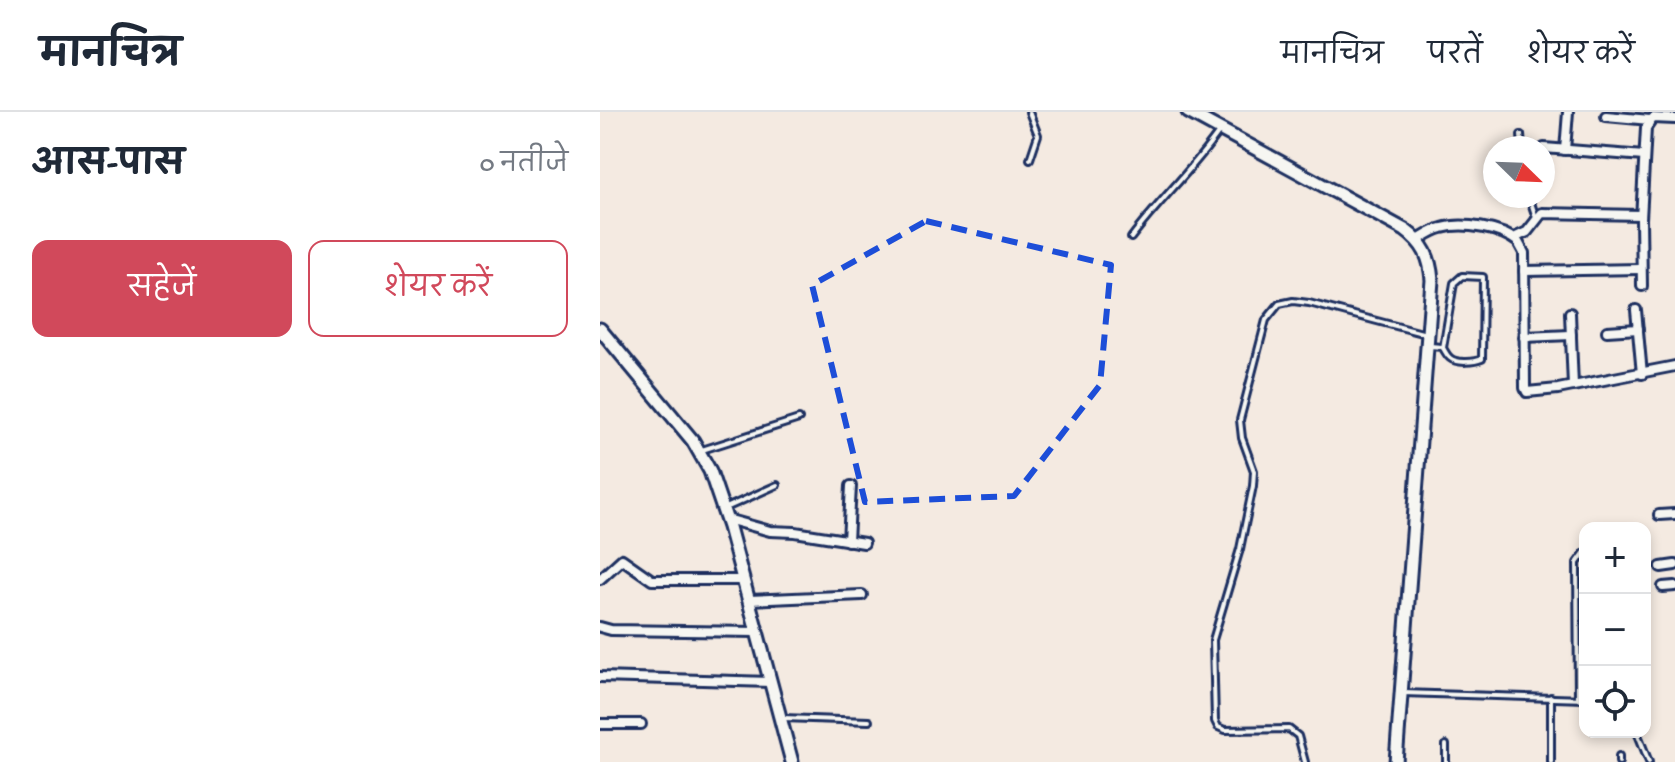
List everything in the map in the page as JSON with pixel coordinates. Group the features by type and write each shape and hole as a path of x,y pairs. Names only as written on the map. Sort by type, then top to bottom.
{"street":[{"path":"1188,112 1209,117 1220,130 1405,230 1426,250 1432,271 1428,340 1396,762"},
{"path":"1565,150 1568,112"},
{"path":"1606,116 1675,119"},
{"path":"1642,286 1644,156 1646,128 1653,117"},
{"path":"1555,149 1644,156"},
{"path":"1514,238 1529,229 1542,213 1641,215"},
{"path":"1418,240 1442,228 1457,227 1497,231 1514,238 1524,253 1525,390 1532,393 1675,366"},
{"path":"1524,271 1641,269"},
{"path":"1636,310 1642,374"},
{"path":"1570,313 1573,386"},
{"path":"600,329 699,451 710,471 725,514 736,580 749,600 749,632 771,682 792,762"},
{"path":"1607,331 1638,329"},
{"path":"1524,337 1571,335"},
{"path":"848,541 851,486"},
{"path":"725,514 770,531 864,543"},
{"path":"1659,515 1675,514"},
{"path":"600,579 622,559 652,580 736,580"},
{"path":"1661,567 1675,565"},
{"path":"1663,587 1675,586"},
{"path":"749,600 862,595"},
{"path":"600,627 611,630 749,632"},
{"path":"600,677 771,682"},
{"path":"600,724 641,724"}],"lane":[{"path":"1029,112 1038,135 1030,159"},
{"path":"1131,238 1161,199 1194,167 1220,130"},
{"path":"1533,208 1536,218"},
{"path":"1305,762 1298,736 1289,729 1225,730 1218,727 1215,721 1213,640 1240,549 1253,486 1254,471 1242,438 1240,420 1266,320 1270,311 1279,304 1301,301 1428,340 1443,348 1453,360 1478,362 1482,359 1485,282 1480,275 1462,276 1454,283 1443,348"},
{"path":"699,451 799,419"},
{"path":"725,514 777,485"},
{"path":"1400,693 1578,698 1579,560"},
{"path":"1551,697 1551,762"},
{"path":"781,718 869,721"},
{"path":"1639,738 1649,762"},
{"path":"1446,745 1446,762"}],"highlighted area":[{"path":"926,221 1111,265 1100,385 1014,496 865,502 812,285"}]}
